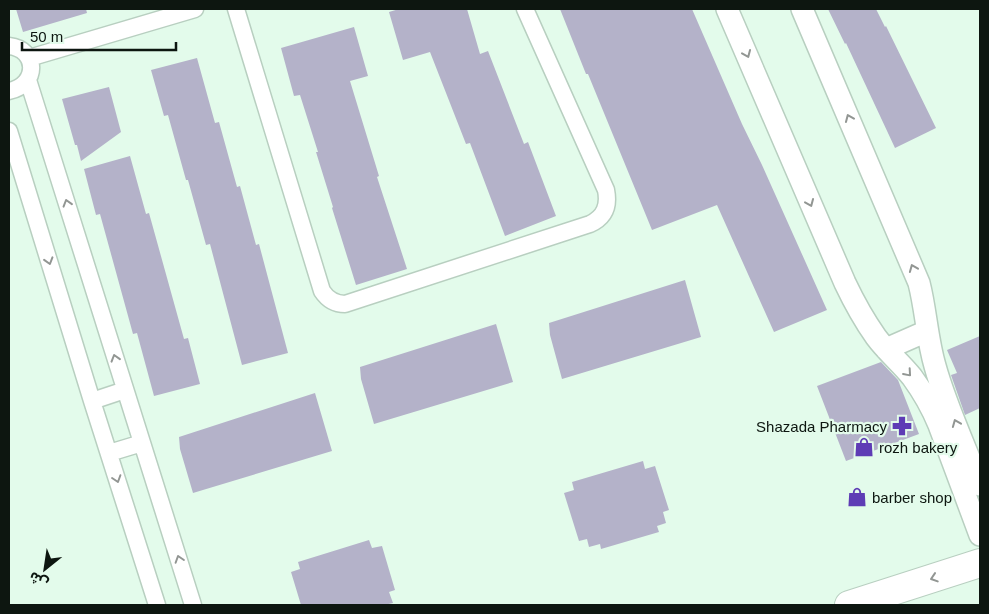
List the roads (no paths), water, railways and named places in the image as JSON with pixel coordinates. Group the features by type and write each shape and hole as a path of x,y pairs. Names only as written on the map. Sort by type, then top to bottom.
{"highway":[{"path":"849,605 980,563"}],"street":[{"path":"29,58 194,9"},
{"path":"236,9 322,291 325,296 334,302 346,304 590,224 597,221 606,210 608,204 606,190 525,9"},
{"path":"727,9 855,304 875,337 912,377 932,389 980,485"},
{"path":"802,9 916,277 922,296 934,365 932,389 939,425 980,535"},
{"path":"9,46 19,48 29,58 31,65 31,73 28,80 17,89 9,91"},
{"path":"28,80 194,605"},
{"path":"9,131 157,605"},
{"path":"886,349 927,331"},
{"path":"92,401 125,390"},
{"path":"109,452 142,442"}],"place":[{"name":"Shazada Pharmacy","path":"902,426"},
{"name":"rozh bakery","path":"864,447"},
{"name":"barber shop","path":"857,497"}]}
